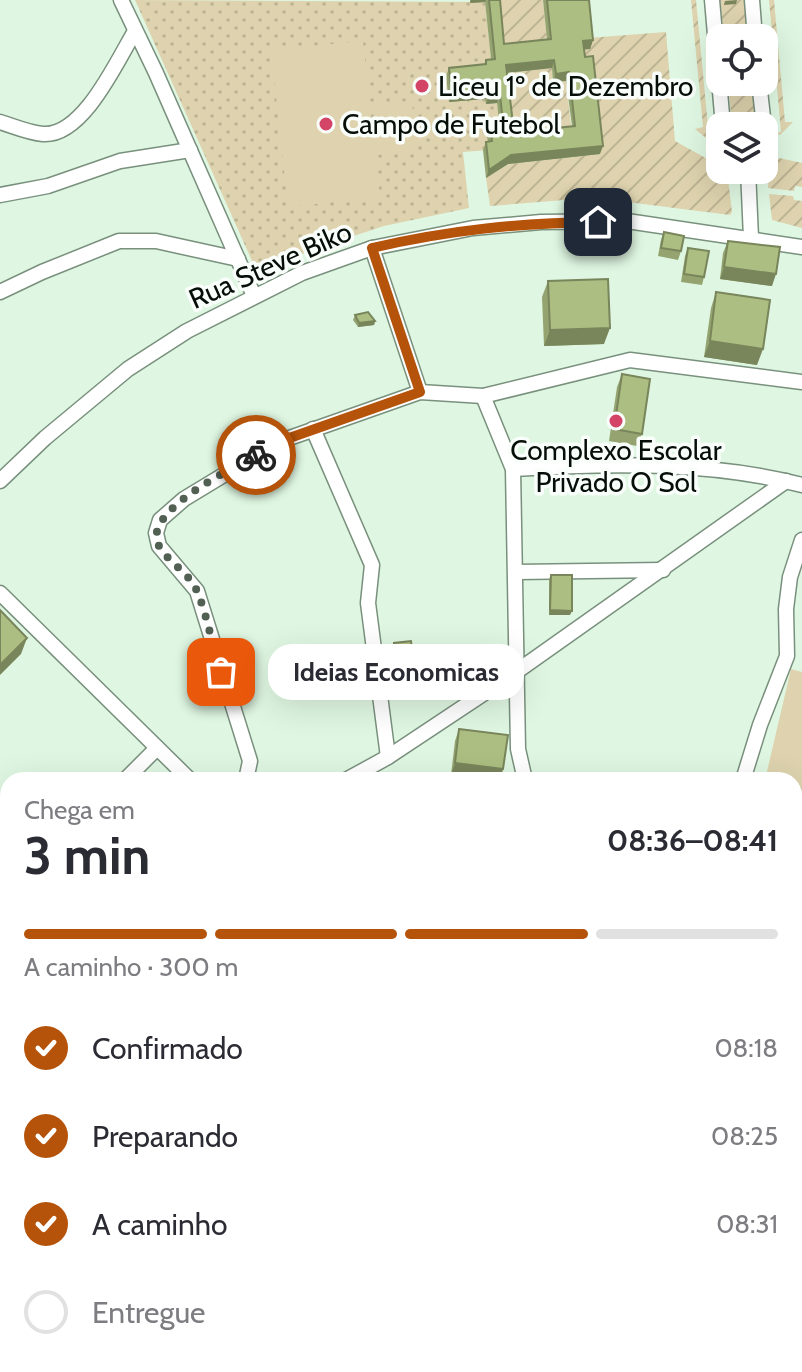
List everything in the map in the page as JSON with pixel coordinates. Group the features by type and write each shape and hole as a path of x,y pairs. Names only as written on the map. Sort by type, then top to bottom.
{"street":[{"path":"121,0 254,296"},
{"path":"712,0 722,112"},
{"path":"752,0 754,24"},
{"path":"0,122 42,134 58,132 70,126 86,109 135,31"},
{"path":"0,195 48,186 120,161 190,150"},
{"path":"749,184 751,238"},
{"name":"Rua Steve Biko","path":"0,481 45,438 128,369 187,331 302,273 372,248 473,228 541,222 627,221 802,247"},
{"path":"0,292 119,241 156,241 238,259"},
{"path":"372,248 420,392"},
{"path":"248,772 250,761 197,591 159,546 156,533 160,520 184,499 278,442 420,392 483,396 630,360 802,382"},
{"path":"483,396 513,469 518,749 523,772"},
{"path":"313,429 372,565 368,603 388,757"},
{"path":"513,469 600,464 683,467 802,485"},
{"path":"361,772 516,672 786,481"},
{"path":"745,772 787,656 788,588 802,540"},
{"path":"516,572 663,570"},
{"path":"0,593 182,772"},
{"path":"133,772 157,748"}],"shaded area":[{"name":"Liceu 1º de Dezembro","path":"135,0 485,2 492,67 486,104 497,103 500,130 489,150 463,152 469,208 384,226 257,272"},
{"path":"495,0 543,0 548,47 501,52"},
{"path":"691,0 696,0 707,112 706,138 695,129 703,127"},
{"path":"720,0 745,0 748,24 723,24"},
{"path":"769,0 774,0 776,24 771,24"},
{"path":"666,32 675,141 706,158 706,184 729,184 730,215 619,201 564,200 490,206 486,178 508,164 600,154 589,65 580,50 588,38"},
{"name":"Campo de Futebol","path":"363,41 380,197 288,207 271,50"},
{"path":"778,44 785,122 793,122 780,135 778,134 781,132"},
{"path":"552,68 553,82 566,81 572,134 511,141 503,73"},
{"path":"729,96 754,96 756,112 731,112"},
{"path":"412,101 417,151 378,155 373,104"},
{"path":"778,159 802,163 802,187 795,186 794,191 768,188 768,184 778,184"},
{"path":"769,194 793,196 794,200 802,201 802,228 772,220"},
{"path":"791,669 802,672 802,772 767,772"}],"building":[{"name":"Liceu 1º de Dezembro","path":"489,0 500,0 504,44 551,39 547,0 589,0 593,40 583,41 585,57 593,56 603,146 511,155 489,170 486,142 492,141 489,123 503,122 500,95 489,96 488,90 452,94 449,68 486,64 486,60 495,59","holes":["554,60 556,74 569,72 575,126 514,132 506,65"]},
{"path":"664,232 684,236 681,251 661,248"},
{"path":"728,241 780,247 776,274 724,267"},
{"path":"688,248 709,251 704,277 684,274"},
{"path":"608,279 610,328 550,330 548,281"},
{"path":"716,292 770,300 763,349 710,341"},
{"path":"368,312 375,321 359,323 355,315"},
{"path":"622,374 650,379 642,434 614,429"},
{"path":"551,575 572,575 572,611 550,610"},
{"path":"0,610 27,638 0,665"},
{"path":"411,641 415,675 397,677 394,643"},
{"path":"459,729 508,735 503,769 455,763"}],"way so far":[{"path":"221,672 197,591 159,546 156,533 160,520 184,499 256,455"}],"place":[{"name":"Liceu 1º de Dezembro","path":"422,86"},
{"name":"Campo de Futebol","path":"326,124"},
{"name":"Complexo Escolar Privado O Sol","path":"616,421"},
{"name":"Ideias Economicas","path":"221,672"}],"route":[{"path":"256,455 278,442 420,392 372,248 473,228 541,222 598,222"}]}
